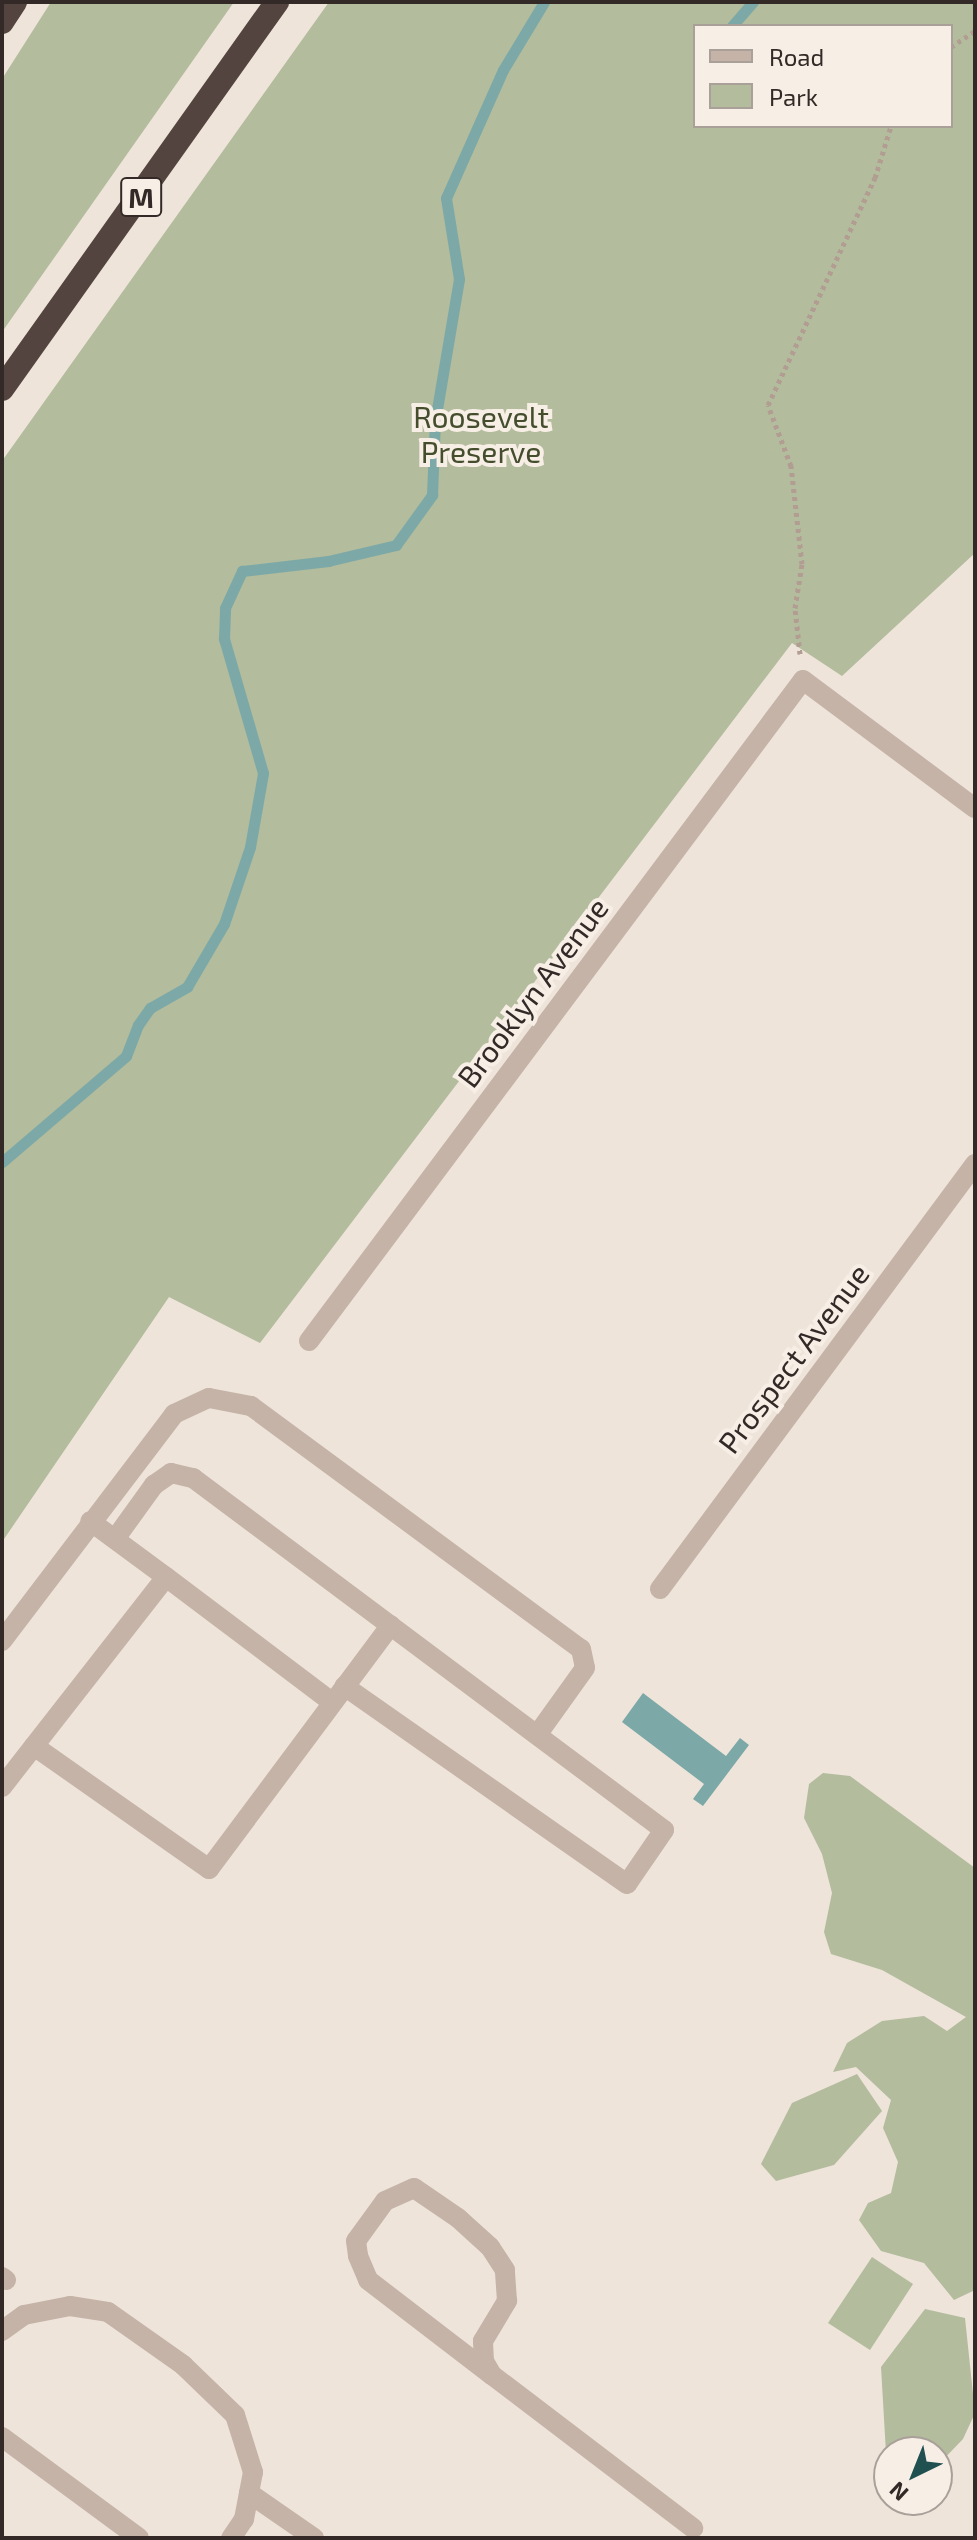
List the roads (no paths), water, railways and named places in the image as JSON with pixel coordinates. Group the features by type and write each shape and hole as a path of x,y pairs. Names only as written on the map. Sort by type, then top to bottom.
{"highway":[{"path":"2,22 15,2"},
{"name":"M","path":"2,389 277,2"}],"street":[{"name":"Brooklyn Avenue","path":"309,1341 803,680 975,808"},
{"name":"Prospect Avenue","path":"660,1589 975,1164"},
{"path":"2,1641 174,1414 209,1398 251,1406 581,1649 585,1668 537,1735"},
{"path":"90,1521 166,1577 338,1694 627,1884 664,1830 193,1478 171,1473 154,1485 115,1539"},
{"path":"2,1787 166,1577"},
{"path":"34,1746 209,1869 391,1625"},
{"path":"492,2375 484,2361 483,2341 507,2301 505,2270 490,2247 458,2218 414,2188 385,2201 356,2241 368,2280 695,2535"},
{"path":"2,2331 24,2315 70,2306 108,2312 183,2365 235,2415 253,2472 244,2519 231,2538"},
{"path":"2,2437 139,2538"},
{"path":"249,2493 314,2538"}],"water":[{"path":"643,1693 726,1756 740,1738 749,1745 703,1806 693,1799 704,1784 622,1722"}],"waterway":[{"path":"2,1162 126,1056 138,1025 150,1008 187,987 224,924 250,847 263,773 224,639 225,608 242,571 328,561 396,545 432,495 435,421 459,279 446,198 503,70 544,2"},
{"path":"734,24 753,2"}],"park label":[{"name":"Roosevelt Preserve","path":"481,433"}]}
